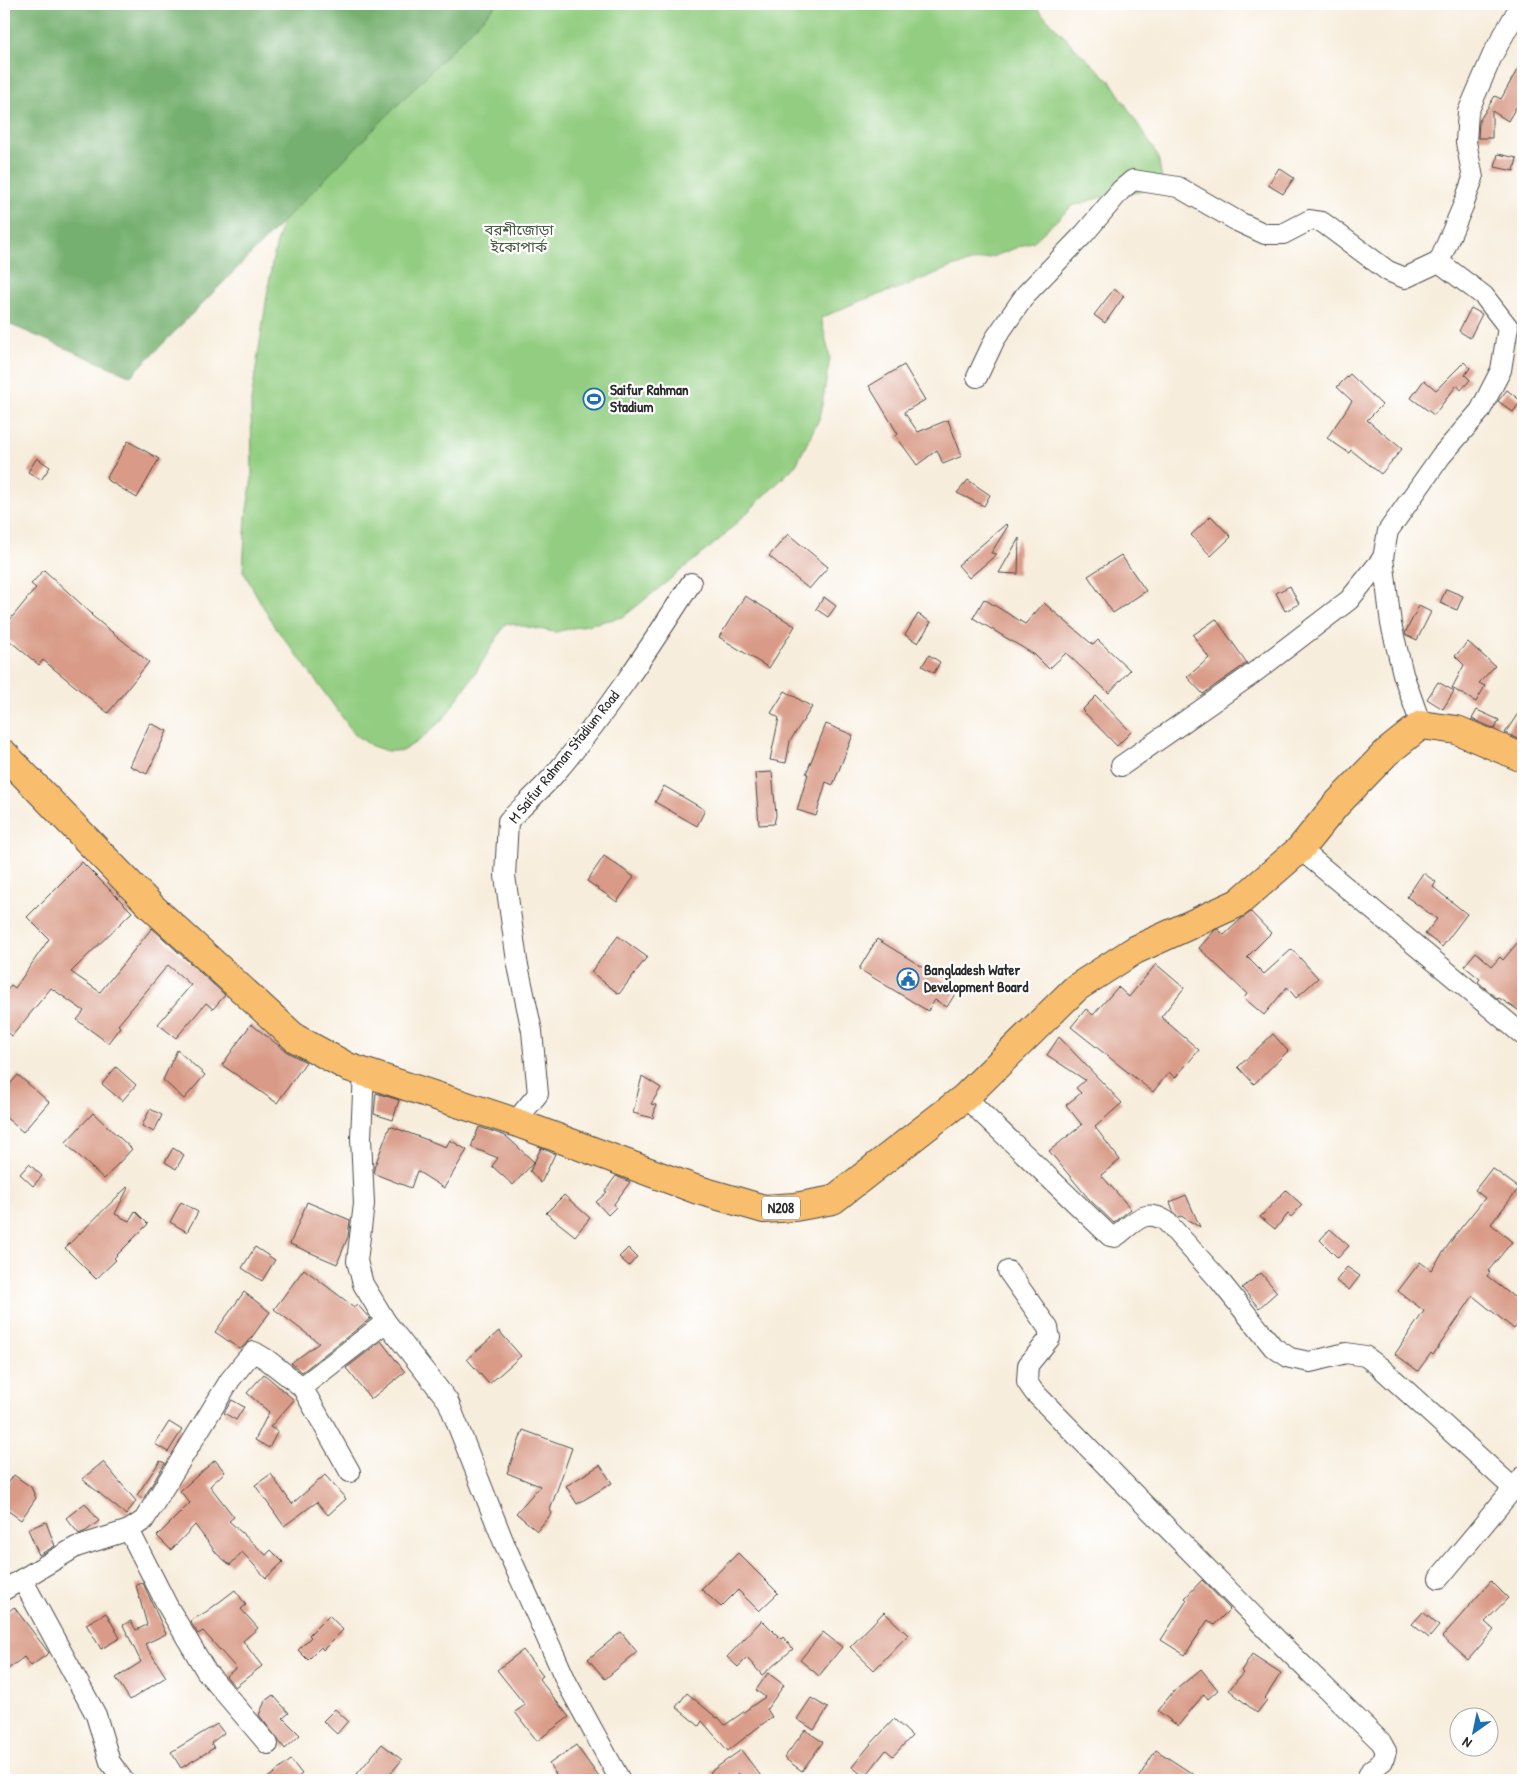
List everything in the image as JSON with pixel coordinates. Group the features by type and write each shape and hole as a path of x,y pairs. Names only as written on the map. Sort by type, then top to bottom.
{"highway":[{"path":"1421,724 1458,730 1523,758"},
{"name":"N208","path":"4,754 152,907 295,1038 348,1067 515,1122 695,1189 764,1209 795,1207 833,1200 965,1097 1076,988 1135,950 1238,903 1300,849 1335,806 1386,754 1421,724"}],"street":[{"path":"977,377 995,338 1026,294 1084,234 1121,190 1132,180 1178,187 1239,222 1266,234 1283,234 1310,220 1322,222 1388,271 1405,278 1439,262 1463,206 1472,178 1466,142 1468,112 1493,54 1521,4"},
{"path":"1421,724 1403,674 1391,624 1383,558 1388,531 1441,456 1480,411 1501,370 1508,327 1484,296 1439,262"},
{"path":"1121,766 1251,675 1349,600 1383,558"},
{"name":"M Saifur Rahman Stadium Road","path":"515,1122 538,1094 532,1031 517,961 505,876 508,822 553,776 608,706 691,583"},
{"path":"1300,849 1523,1035"},
{"path":"364,1072 361,1138 364,1204 357,1261 363,1284 386,1322 448,1401 504,1544 567,1683 620,1780"},
{"path":"965,1097 1110,1236 1115,1237 1144,1216 1150,1214 1158,1215 1166,1221 1219,1280 1273,1347 1290,1358 1310,1362 1346,1353 1365,1356 1518,1482 1439,1578"},
{"path":"1008,1271 1048,1328 1050,1338 1028,1365 1027,1382 1034,1392 1285,1648 1381,1742 1386,1751 1383,1761 1371,1770 1366,1780"},
{"path":"302,1387 386,1322"},
{"path":"4,1590 76,1547 129,1530 144,1520 230,1380 254,1352 302,1387 350,1472"},
{"path":"129,1530 167,1605 206,1672 268,1744"},
{"path":"22,1579 96,1715 110,1762 123,1780"}],"green space":[{"name":"বরশীজোড়া ইকোপার্ক","path":"4,4 1033,4 1111,82 1158,156 1162,180 1139,192 1105,196 1072,206 1034,241 992,257 951,267 908,285 857,302 821,318 830,358 820,417 796,465 719,540 623,617 555,632 506,623 476,672 444,718 421,739 402,751 387,751 372,746 355,735 274,626 243,571 246,516 252,478 251,401 272,263 288,196"},
{"path":"4,4 497,4 131,376 4,322"}],"building":[{"path":"1523,59 1523,95 1508,121 1492,111 1492,138 1478,138 1479,121 1495,96 1501,99"},
{"path":"1498,154 1517,158 1514,171 1495,167"},
{"path":"1279,168 1294,178 1283,194 1268,185"},
{"path":"1114,289 1124,296 1105,323 1094,315"},
{"path":"1471,308 1482,314 1470,338 1459,331"},
{"path":"1464,362 1470,368 1465,375 1470,380 1461,390 1457,385 1434,415 1411,398 1424,380 1436,390"},
{"path":"904,365 925,400 904,412 918,432 948,420 962,456 943,464 937,450 917,465 896,436 898,434 869,386"},
{"path":"1350,374 1382,405 1367,420 1402,449 1381,474 1351,450 1349,453 1327,438 1352,401 1337,387"},
{"path":"1507,390 1521,401 1513,412 1498,401"},
{"path":"128,441 159,459 137,498 106,479"},
{"path":"37,458 50,467 41,480 28,472"},
{"path":"968,480 990,495 984,506 957,493"},
{"path":"1211,516 1231,537 1211,556 1191,535"},
{"path":"1006,524 1008,526 991,553 997,554 969,578 958,565"},
{"path":"788,534 828,567 809,589 769,556"},
{"path":"1019,538 1018,574 999,573"},
{"path":"1121,555 1146,591 1113,613 1088,576"},
{"path":"44,570 91,615 149,662 108,713 43,660 39,665 4,636 4,627 36,588 31,584"},
{"path":"1290,586 1299,604 1285,611 1276,593"},
{"path":"1446,589 1463,596 1457,610 1440,603"},
{"path":"745,596 795,626 769,668 719,637"},
{"path":"824,597 836,606 828,617 816,609"},
{"path":"984,599 1025,624 1044,603 1093,645 1098,640 1130,670 1109,693 1066,653 1049,669 1035,655 973,618"},
{"path":"1419,606 1431,612 1417,640 1405,633"},
{"path":"918,614 931,622 918,643 905,635"},
{"path":"1216,619 1247,663 1203,694 1187,677 1209,658 1193,635"},
{"path":"1468,642 1495,666 1479,683 1485,686 1476,702 1452,688 1464,665 1455,656"},
{"path":"929,655 940,662 934,673 922,666"},
{"path":"1438,682 1454,691 1443,709 1427,699"},
{"path":"785,691 812,707 790,741 786,763 770,760 779,718 771,713"},
{"path":"1096,696 1131,732 1117,746 1082,710"},
{"path":"1523,706 1523,741 1505,733"},
{"path":"1477,710 1499,720 1495,729 1472,719"},
{"path":"150,723 167,731 147,774 130,766"},
{"path":"826,724 853,735 833,785 826,782 816,816 797,810 808,774 806,774"},
{"path":"772,772 776,815 774,824 759,825 755,773"},
{"path":"664,786 705,810 697,826 655,802"},
{"path":"604,856 634,877 617,902 587,881"},
{"path":"82,862 132,912 71,972 100,992 152,928 225,995 213,1009 206,1003 176,1038 158,1024 191,985 168,965 118,1025 120,1027 108,1043 77,1020 84,1011 51,988 12,1036 4,1029 4,994 11,985 15,988 49,939 27,917"},
{"path":"1423,873 1436,882 1433,887 1467,914 1442,947 1425,934 1437,919 1407,897"},
{"path":"1251,912 1271,933 1247,957 1264,974 1292,949 1318,978 1296,998 1287,987 1264,1015 1244,998 1247,994 1199,948 1215,930 1218,929 1224,935"},
{"path":"618,936 647,957 619,994 591,972"},
{"path":"1523,936 1523,1013 1498,999 1478,982 1480,979 1464,966 1476,952 1492,966 1500,957 1503,960"},
{"name":"Bangladesh Water Development Board","path":"877,939 958,989 947,1007 935,1000 928,1011 859,969"},
{"path":"1156,964 1184,988 1161,1017 1199,1050 1175,1078 1169,1072 1153,1092 1071,1027 1086,1009 1093,1015 1118,987 1129,997"},
{"path":"251,1024 287,1052 306,1062 277,1103 222,1065"},
{"path":"1273,1034 1288,1051 1254,1084 1238,1067"},
{"path":"1059,1037 1122,1103 1095,1127 1120,1160 1101,1175 1131,1209 1114,1223 1089,1199 1049,1151 1082,1125 1066,1105 1081,1093 1076,1088 1085,1080 1047,1055"},
{"path":"177,1050 205,1075 184,1099 163,1080"},
{"path":"116,1067 136,1085 122,1101 102,1084"},
{"path":"18,1075 49,1102 23,1132 4,1116 4,1091"},
{"path":"642,1076 661,1088 651,1104 656,1105 653,1118 633,1113"},
{"path":"376,1093 399,1100 393,1120 374,1114"},
{"path":"150,1109 162,1115 154,1132 142,1126"},
{"path":"93,1113 132,1149 104,1179 65,1143"},
{"path":"390,1126 446,1147 450,1140 467,1150 444,1188 417,1171 411,1188 375,1174 374,1168"},
{"path":"479,1127 506,1136 534,1162 513,1185 492,1166 498,1158 471,1147"},
{"path":"173,1148 184,1155 176,1169 165,1162"},
{"path":"541,1148 555,1154 541,1183 530,1171"},
{"path":"29,1164 42,1176 33,1186 20,1174"},
{"path":"1492,1168 1519,1188 1491,1224 1512,1242 1488,1271 1490,1272 1487,1276 1523,1304 1523,1317 1514,1329 1473,1296 1433,1355 1431,1353 1418,1371 1395,1354 1424,1311 1398,1291 1420,1262 1431,1270 1456,1234 1485,1198 1475,1190"},
{"path":"616,1176 630,1182 614,1204 616,1207 608,1215 596,1202 607,1192 605,1191"},
{"path":"127,1187 115,1214 129,1221 135,1211 148,1224 96,1279 65,1248"},
{"path":"1286,1190 1302,1205 1291,1217 1288,1214 1275,1229 1260,1217"},
{"path":"564,1195 590,1218 575,1236 546,1213"},
{"path":"1186,1195 1200,1227 1174,1213 1170,1202"},
{"path":"181,1202 198,1212 187,1232 170,1222"},
{"path":"307,1202 350,1220 348,1237 337,1264 290,1244"},
{"path":"1330,1229 1349,1246 1338,1258 1320,1240"},
{"path":"255,1247 275,1260 262,1281 242,1268"},
{"path":"628,1248 637,1257 629,1266 619,1257"},
{"path":"1347,1267 1360,1276 1349,1290 1336,1281"},
{"path":"304,1269 354,1307 357,1304 370,1319 302,1372 291,1363 319,1343 274,1309"},
{"path":"1261,1273 1277,1292 1259,1308 1242,1288"},
{"path":"244,1292 270,1312 249,1341 240,1349 215,1332"},
{"path":"499,1331 521,1356 489,1384 467,1359"},
{"path":"381,1341 405,1372 371,1399 346,1368"},
{"path":"264,1374 294,1400 270,1427 278,1431 269,1448 255,1440 269,1412 247,1393"},
{"path":"232,1400 244,1407 236,1420 224,1413"},
{"path":"169,1422 182,1430 168,1452 155,1444"},
{"path":"523,1430 572,1448 550,1510 552,1513 537,1531 516,1513 540,1486 507,1473"},
{"path":"215,1460 225,1472 210,1486 234,1517 229,1521 266,1555 271,1550 283,1562 266,1578 242,1552 230,1565 217,1554 195,1525 171,1550 157,1536 190,1503 180,1491"},
{"path":"160,1461 165,1463 143,1499 137,1495"},
{"path":"103,1462 136,1501 126,1515 82,1479"},
{"path":"600,1465 612,1483 577,1504 566,1486"},
{"path":"271,1474 292,1504 325,1475 346,1499 328,1515 317,1502 284,1526 255,1485"},
{"path":"14,1475 31,1487 36,1498 21,1520 4,1508 4,1489"},
{"path":"85,1503 99,1521 79,1534 66,1518"},
{"path":"46,1522 55,1546 39,1555 28,1529"},
{"path":"738,1553 778,1593 759,1611 738,1590 721,1607 701,1589"},
{"path":"1202,1580 1230,1609 1214,1625 1208,1620 1185,1655 1161,1640 1187,1600 1185,1598"},
{"path":"1491,1581 1508,1598 1485,1622 1494,1630 1468,1660 1442,1637"},
{"path":"143,1583 166,1634 145,1644 166,1677 130,1700 116,1678 141,1662 123,1625 131,1621 136,1630 147,1625 136,1585"},
{"path":"235,1590 246,1605 241,1609 258,1628 243,1641 262,1666 235,1687 226,1676 236,1668 203,1631 198,1634 190,1621 206,1612"},
{"path":"14,1607 49,1653 31,1666 24,1657 4,1672 4,1615"},
{"path":"884,1612 908,1635 874,1670 850,1647"},
{"path":"1423,1612 1439,1626 1429,1638 1412,1624"},
{"path":"106,1613 120,1638 101,1649 86,1624"},
{"path":"329,1615 343,1630 323,1650 321,1647 308,1660 298,1650 311,1637 309,1635"},
{"path":"762,1620 781,1639 783,1637 793,1649 762,1675 747,1658 738,1667 727,1657"},
{"path":"621,1632 637,1652 605,1679 588,1659"},
{"path":"823,1632 842,1647 819,1676 800,1660"},
{"path":"523,1650 543,1676 539,1679 569,1717 537,1741 515,1712 525,1705 497,1670"},
{"path":"1252,1654 1281,1673 1265,1698 1267,1700 1257,1713 1229,1690 1243,1673 1241,1671"},
{"path":"1201,1669 1218,1690 1208,1699 1204,1694 1178,1726 1158,1711 1172,1693"},
{"path":"768,1673 784,1685 767,1709 772,1717 728,1751 702,1721 699,1726 676,1707 687,1693 718,1717 725,1725 765,1697 756,1690"},
{"path":"273,1695 289,1713 283,1718 300,1735 285,1749 259,1715 265,1701"},
{"path":"811,1698 828,1708 814,1730 797,1719"},
{"path":"335,1709 348,1721 337,1734 323,1721"},
{"path":"894,1719 912,1736 893,1756 886,1750 865,1777 852,1767"},
{"path":"217,1724 224,1733 211,1743 214,1748 181,1768 171,1752"},
{"path":"805,1730 823,1742 802,1771 784,1758"},
{"path":"382,1744 402,1760 385,1780 364,1780 357,1774"},
{"path":"576,1745 601,1780 560,1780 549,1764"},
{"path":"741,1750 764,1780 744,1780 738,1773 729,1780 716,1780 710,1772"},
{"path":"1156,1750 1202,1780 1137,1780"},
{"path":"291,1760 302,1774 294,1780 265,1780"}],"place":[{"name":"Saifur Rahman Stadium","path":"594,399"},
{"name":"Bangladesh Water Development Board","path":"908,979"}]}
